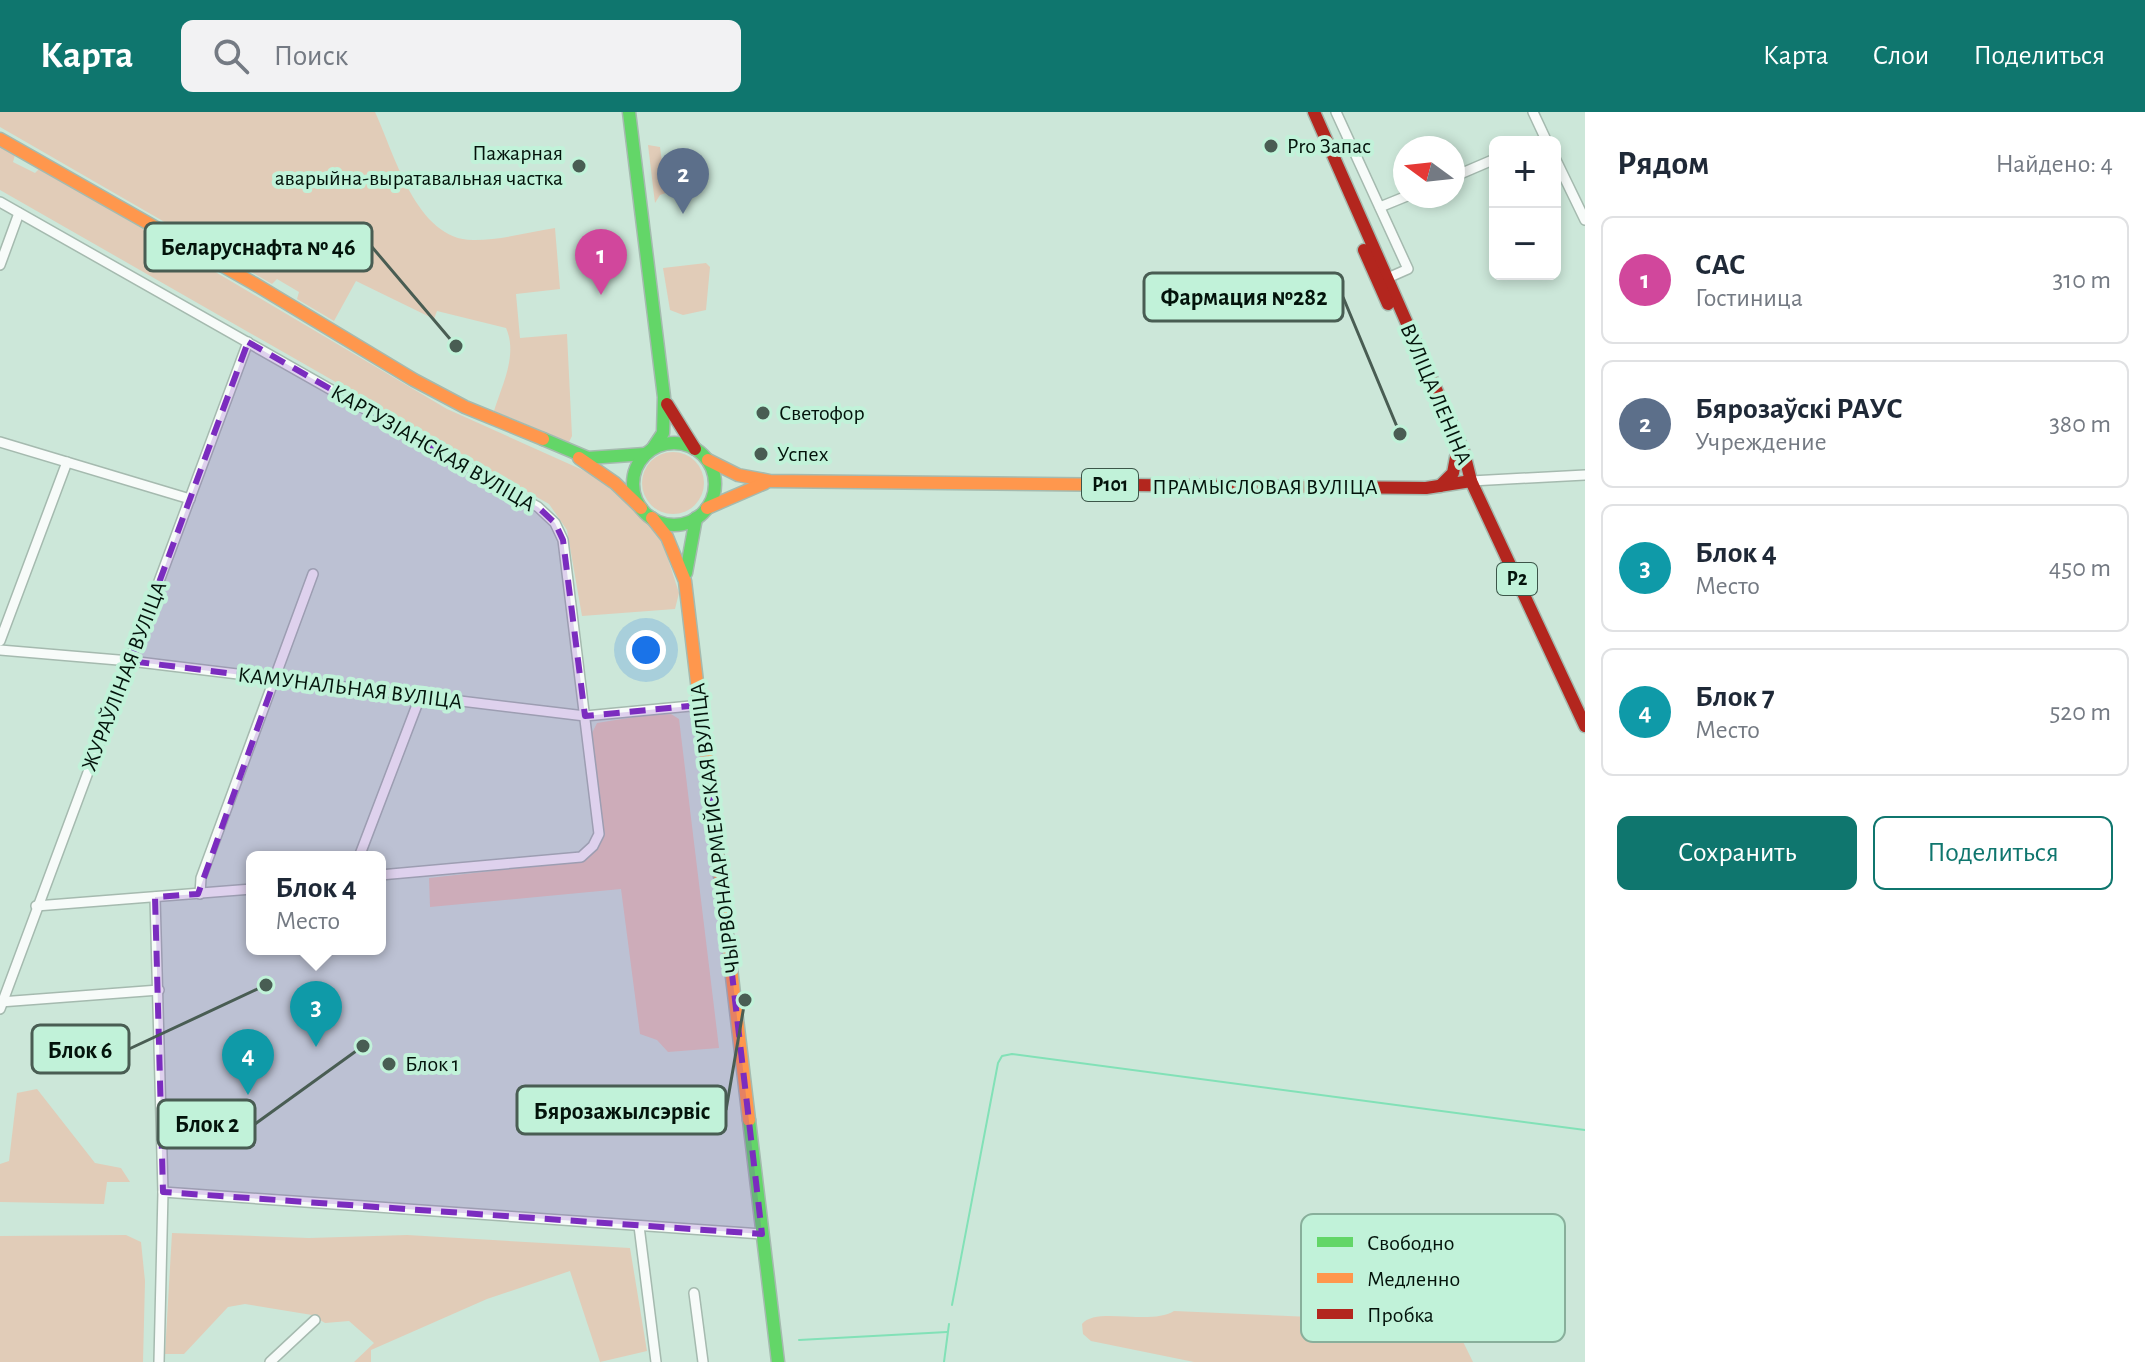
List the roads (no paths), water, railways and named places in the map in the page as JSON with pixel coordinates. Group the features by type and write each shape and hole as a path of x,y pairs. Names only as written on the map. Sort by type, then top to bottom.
{"main road":[{"path":"629,112 664,397 663,433 633,480 641,508"},
{"name":"ВУЛІЦА ЛЕНІНА","path":"1303,112 1464,453 1471,481"},
{"name":"ВУЛІЦА ЛЕНІНА","path":"1314,112 1456,457 1471,481"},
{"path":"0,139 253,283 414,380 573,454 615,483 652,518 667,524 682,524 696,518"},
{"path":"664,397 681,431 695,449"},
{"path":"573,454 606,460 674,443 695,449"},
{"name":"Р101","path":"695,449 708,460"},
{"path":"1439,486 1453,473 1456,457"},
{"path":"707,508 715,484 708,460"},
{"name":"ПРАМЫСЛОВАЯ ВУЛІЦА","path":"708,460 738,475 770,481 1439,486 1471,481"},
{"name":"ПРАМЫСЛОВАЯ ВУЛІЦА","path":"707,508 744,489 770,481"},
{"name":"Р2","path":"1471,481 1585,726"},
{"name":"Р101","path":"696,518 707,508"},
{"name":"ЧЫРВОНААРМЕЙСКАЯ ВУЛІЦА","path":"652,518 667,537 685,581"},
{"name":"ЧЫРВОНААРМЕЙСКАЯ ВУЛІЦА","path":"696,518 690,537 685,581 778,1362"}],"street":[{"path":"1336,112 1408,269 1382,280"},
{"path":"1533,112 1541,136"},
{"path":"1465,172 1489,162"},
{"path":"1561,170 1585,220"},
{"name":"КАРТУЗІАНСКАЯ ВУЛІЦА","path":"0,202 538,507 555,523 563,540 599,834 593,846 581,857 386,874"},
{"path":"1380,207 1393,202"},
{"path":"0,265 19,213"},
{"name":"ЖУРАЎЛІНАЯ ВУЛІЦА","path":"1,1005 248,342"},
{"path":"0,442 190,499"},
{"path":"0,641 67,462"},
{"path":"1471,481 1585,475"},
{"path":"200,894 201,878 313,574"},
{"name":"КАМУНАЛЬНАЯ ВУЛІЦА","path":"0,650 130,661 585,716 701,705"},
{"path":"361,851 420,697"},
{"path":"36,906 246,890"},
{"path":"155,897 163,1192 159,1362"},
{"path":"1,1005 159,990"},
{"path":"163,1192 762,1234"},
{"path":"639,1226 656,1362"},
{"path":"694,1293 703,1362"},
{"path":"270,1362 315,1320"}],"waterway":[{"path":"952,1305 998,1063 1002,1056 1012,1054 1585,1130"},
{"path":"944,1362 949,1324"},
{"path":"799,1340 947,1332"}],"place":[{"name":"Pro Запас","path":"1271,146"},
{"name":"Пажарная аварыйна-выратавальная частка","path":"579,166"},
{"name":"Бярозаўскі РАУС","path":"683,214"},
{"name":"САС","path":"601,295"},
{"name":"Беларуснафта № 46","path":"456,346"},
{"name":"Светофор","path":"763,413"},
{"name":"Фармация №282","path":"1400,434"},
{"name":"Успех","path":"761,454"},
{"name":"Блок 6","path":"266,985"},
{"name":"Бярозажылсэрвіс","path":"745,1000"},
{"name":"Блок 2","path":"363,1046"},
{"name":"Блок 4","path":"316,1047"},
{"name":"Блок 1","path":"389,1064"},
{"name":"Блок 7","path":"248,1095"}]}
